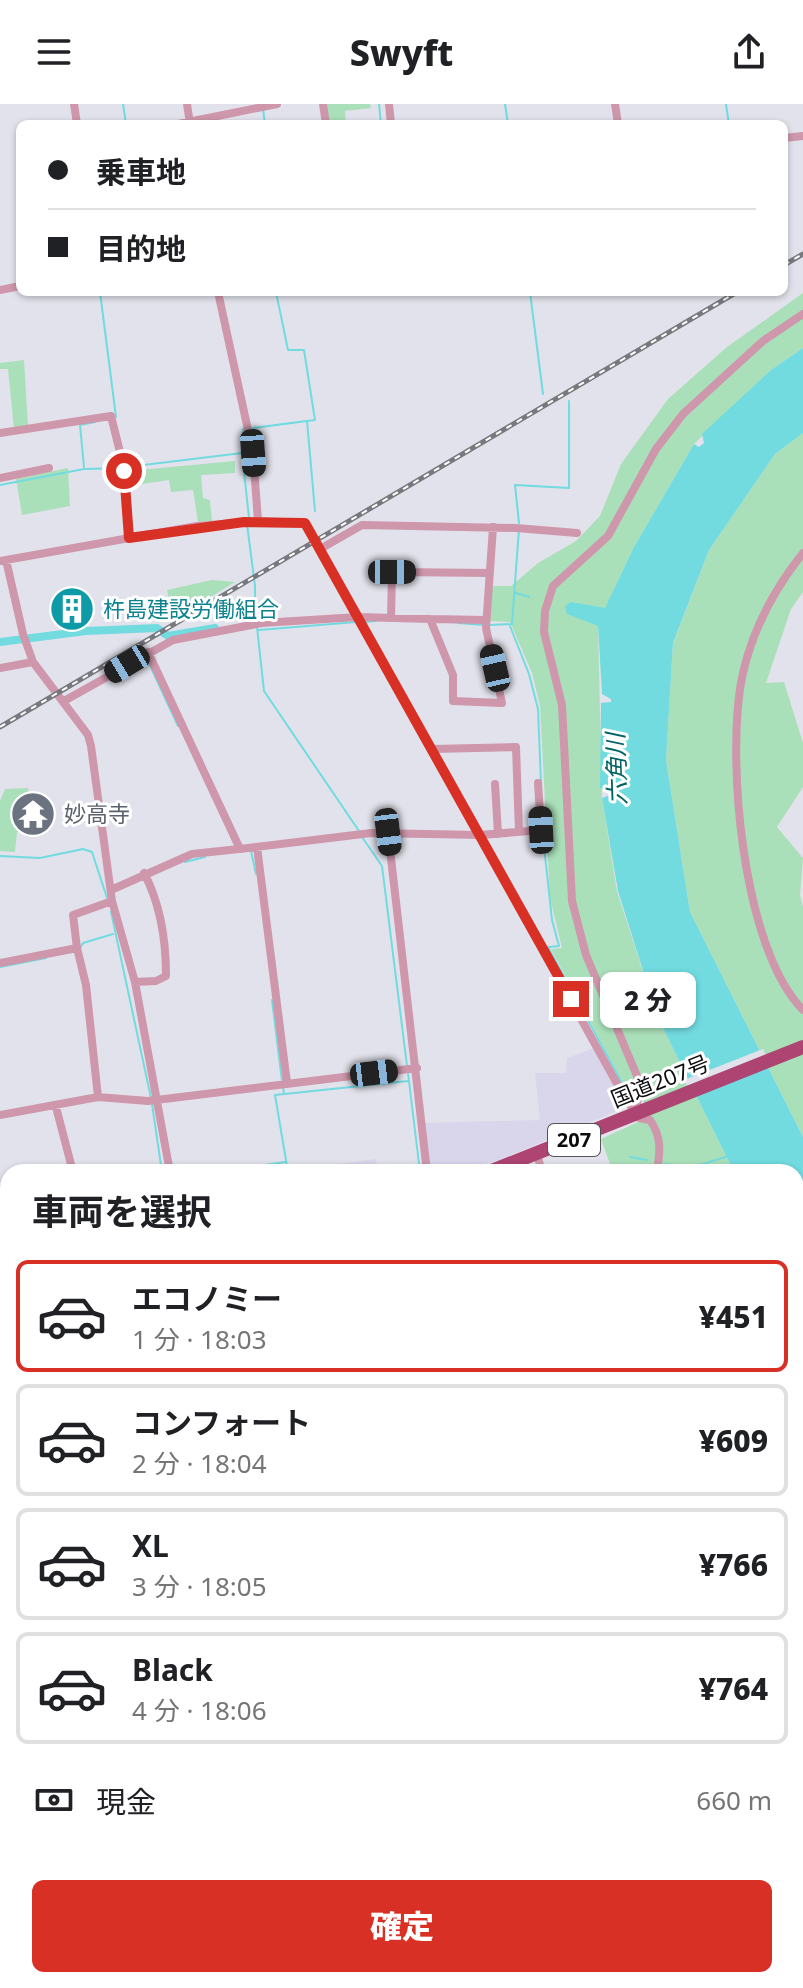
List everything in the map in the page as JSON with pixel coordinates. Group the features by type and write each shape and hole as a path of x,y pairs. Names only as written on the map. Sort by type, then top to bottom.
{"highway":[{"name":"国道207号","path":"510,1164 803,1047"}],"street":[{"path":"204,120 277,104"},
{"path":"219,296 253,453 251,521"},
{"path":"636,1113 640,1083 586,955 572,901 562,705 544,632 545,611 553,586 608,536 656,449 683,414 763,341 803,314"},
{"path":"0,433 111,416 123,468 129,538"},
{"path":"0,478 49,468"},
{"path":"168,1164 154,1100 135,982 110,897 91,746 64,701 33,662 2,560 251,521 302,521 636,1113 655,1128 661,1143 658,1164"},
{"path":"320,549 362,525 493,527 577,533"},
{"path":"431,623 453,675 453,701 502,703 486,624 493,527"},
{"path":"803,553 759,623 743,673 736,729 741,829 750,884 765,939 784,981 803,1010"},
{"path":"391,618 392,572 490,573"},
{"path":"64,701 173,640 262,623 391,618 431,623 486,624"},
{"path":"148,652 240,849 353,834 480,835 542,830 538,783"},
{"path":"0,668 33,662"},
{"path":"432,749 516,747 519,832"},
{"path":"495,784 498,834"},
{"path":"388,832 411,1069 426,1164"},
{"path":"257,847 284,1083"},
{"path":"98,1097 96,1056 73,915 192,854 236,849"},
{"path":"135,982 156,981 166,976 166,940 146,876"},
{"path":"0,963 77,950"},
{"path":"0,1115 98,1097 154,1100 411,1069"},
{"path":"56,1107 71,1164"},
{"path":"537,1154 540,1164"}],"shaded area":[{"path":"594,1048 622,1101 622,1109 498,1160 483,1164 422,1164 418,1123 540,1120 535,1073 566,1073 567,1058"},
{"path":"376,1159 377,1164 338,1164"}],"green space":[{"path":"327,104 370,104 371,108 345,111 346,120 329,120"},
{"path":"803,293 803,348 771,370 694,444 634,547 605,609 571,602 567,613 598,625 602,798 617,891 656,1012 654,1018 661,1024 730,1164 610,1164 601,1139 647,1118 643,1098 627,1090 551,949 562,948 550,898 540,706 532,673 510,622 490,621 492,586 511,586 538,563 576,541 600,516 621,464 668,399 727,347"},
{"path":"24,360 28,426 14,429 8,369 0,369 0,363"},
{"path":"803,433 803,592 791,609 766,683 784,682 803,743 803,787 777,827 803,858 800,895 803,907 803,1137 690,912 666,760 673,644 709,550 775,454"},
{"path":"235,461 235,473 201,475 203,498 210,500 212,521 198,522 193,490 171,492 169,480 128,486 128,471"},
{"path":"68,468 70,506 22,515 16,479"},
{"path":"212,580 235,582 173,620 167,590"},
{"path":"28,788 30,806 36,806 40,829 17,832 15,852 0,851 0,801 5,789"}],"water":[{"name":"六角川","path":"803,348 803,433 775,454 709,550 673,643 666,760 690,912 803,1137 803,1164 730,1164 661,1024 673,1019 673,1013 656,1012 618,891 602,798 610,795 609,790 600,788 601,703 611,702 611,699 602,694 598,626 567,614 565,606 571,602 605,608 634,547 694,444 699,447 704,443 702,434 771,370"}],"pier":[{"path":"763,1049 771,1066 693,1097 684,1080"}],"waterway":[{"path":"123,104 125,120"},
{"path":"379,104 381,120"},
{"path":"505,104 507,120"},
{"path":"726,104 728,120"},
{"path":"263,109 264,120"},
{"path":"101,296 116,417"},
{"path":"277,296 288,350 304,350 315,420 307,421 315,511"},
{"path":"531,296 543,394"},
{"path":"519,523 515,485 569,488 569,401"},
{"path":"253,428 307,421"},
{"path":"84,467 80,425 95,422"},
{"path":"243,429 247,448 243,452"},
{"path":"127,467 242,453 249,518"},
{"path":"0,485 84,469 121,468"},
{"path":"247,524 255,586 255,621"},
{"path":"490,625 512,624 519,529"},
{"path":"516,593 529,597"},
{"path":"362,622 376,621"},
{"path":"259,630 356,622"},
{"path":"458,623 484,625"},
{"path":"510,626 529,674 538,709 541,782"},
{"path":"257,627 264,691 359,831"},
{"path":"0,642 86,631 157,628 168,636 215,628"},
{"path":"147,659 178,726"},
{"path":"362,837 382,866 407,1066"},
{"path":"543,837 552,920 559,946 548,947 626,1090"},
{"path":"0,856 40,858 83,849 92,852 107,898"},
{"path":"251,851 256,874"},
{"path":"185,862 205,857"},
{"path":"111,912 151,1098"},
{"path":"79,950 83,943 113,934"},
{"path":"0,967 46,958"},
{"path":"272,1000 282,1081"},
{"path":"408,1073 419,1164"},
{"path":"287,1164 275,1095 408,1081"},
{"path":"283,1087 284,1094"},
{"path":"152,1104 161,1164"},
{"path":"703,1164 729,1156"},
{"path":"630,1157 647,1160"},
{"path":"271,1164 285,1162"}],"railway":[{"path":"788,263 803,254"},
{"path":"0,727 730,296"}],"place":[{"name":"杵島建設労働組合","path":"72,609"},
{"name":"妙高寺","path":"33,814"}],"route":[{"path":"124,471 129,538 197,526 294,520 305,523 571,999"}]}
